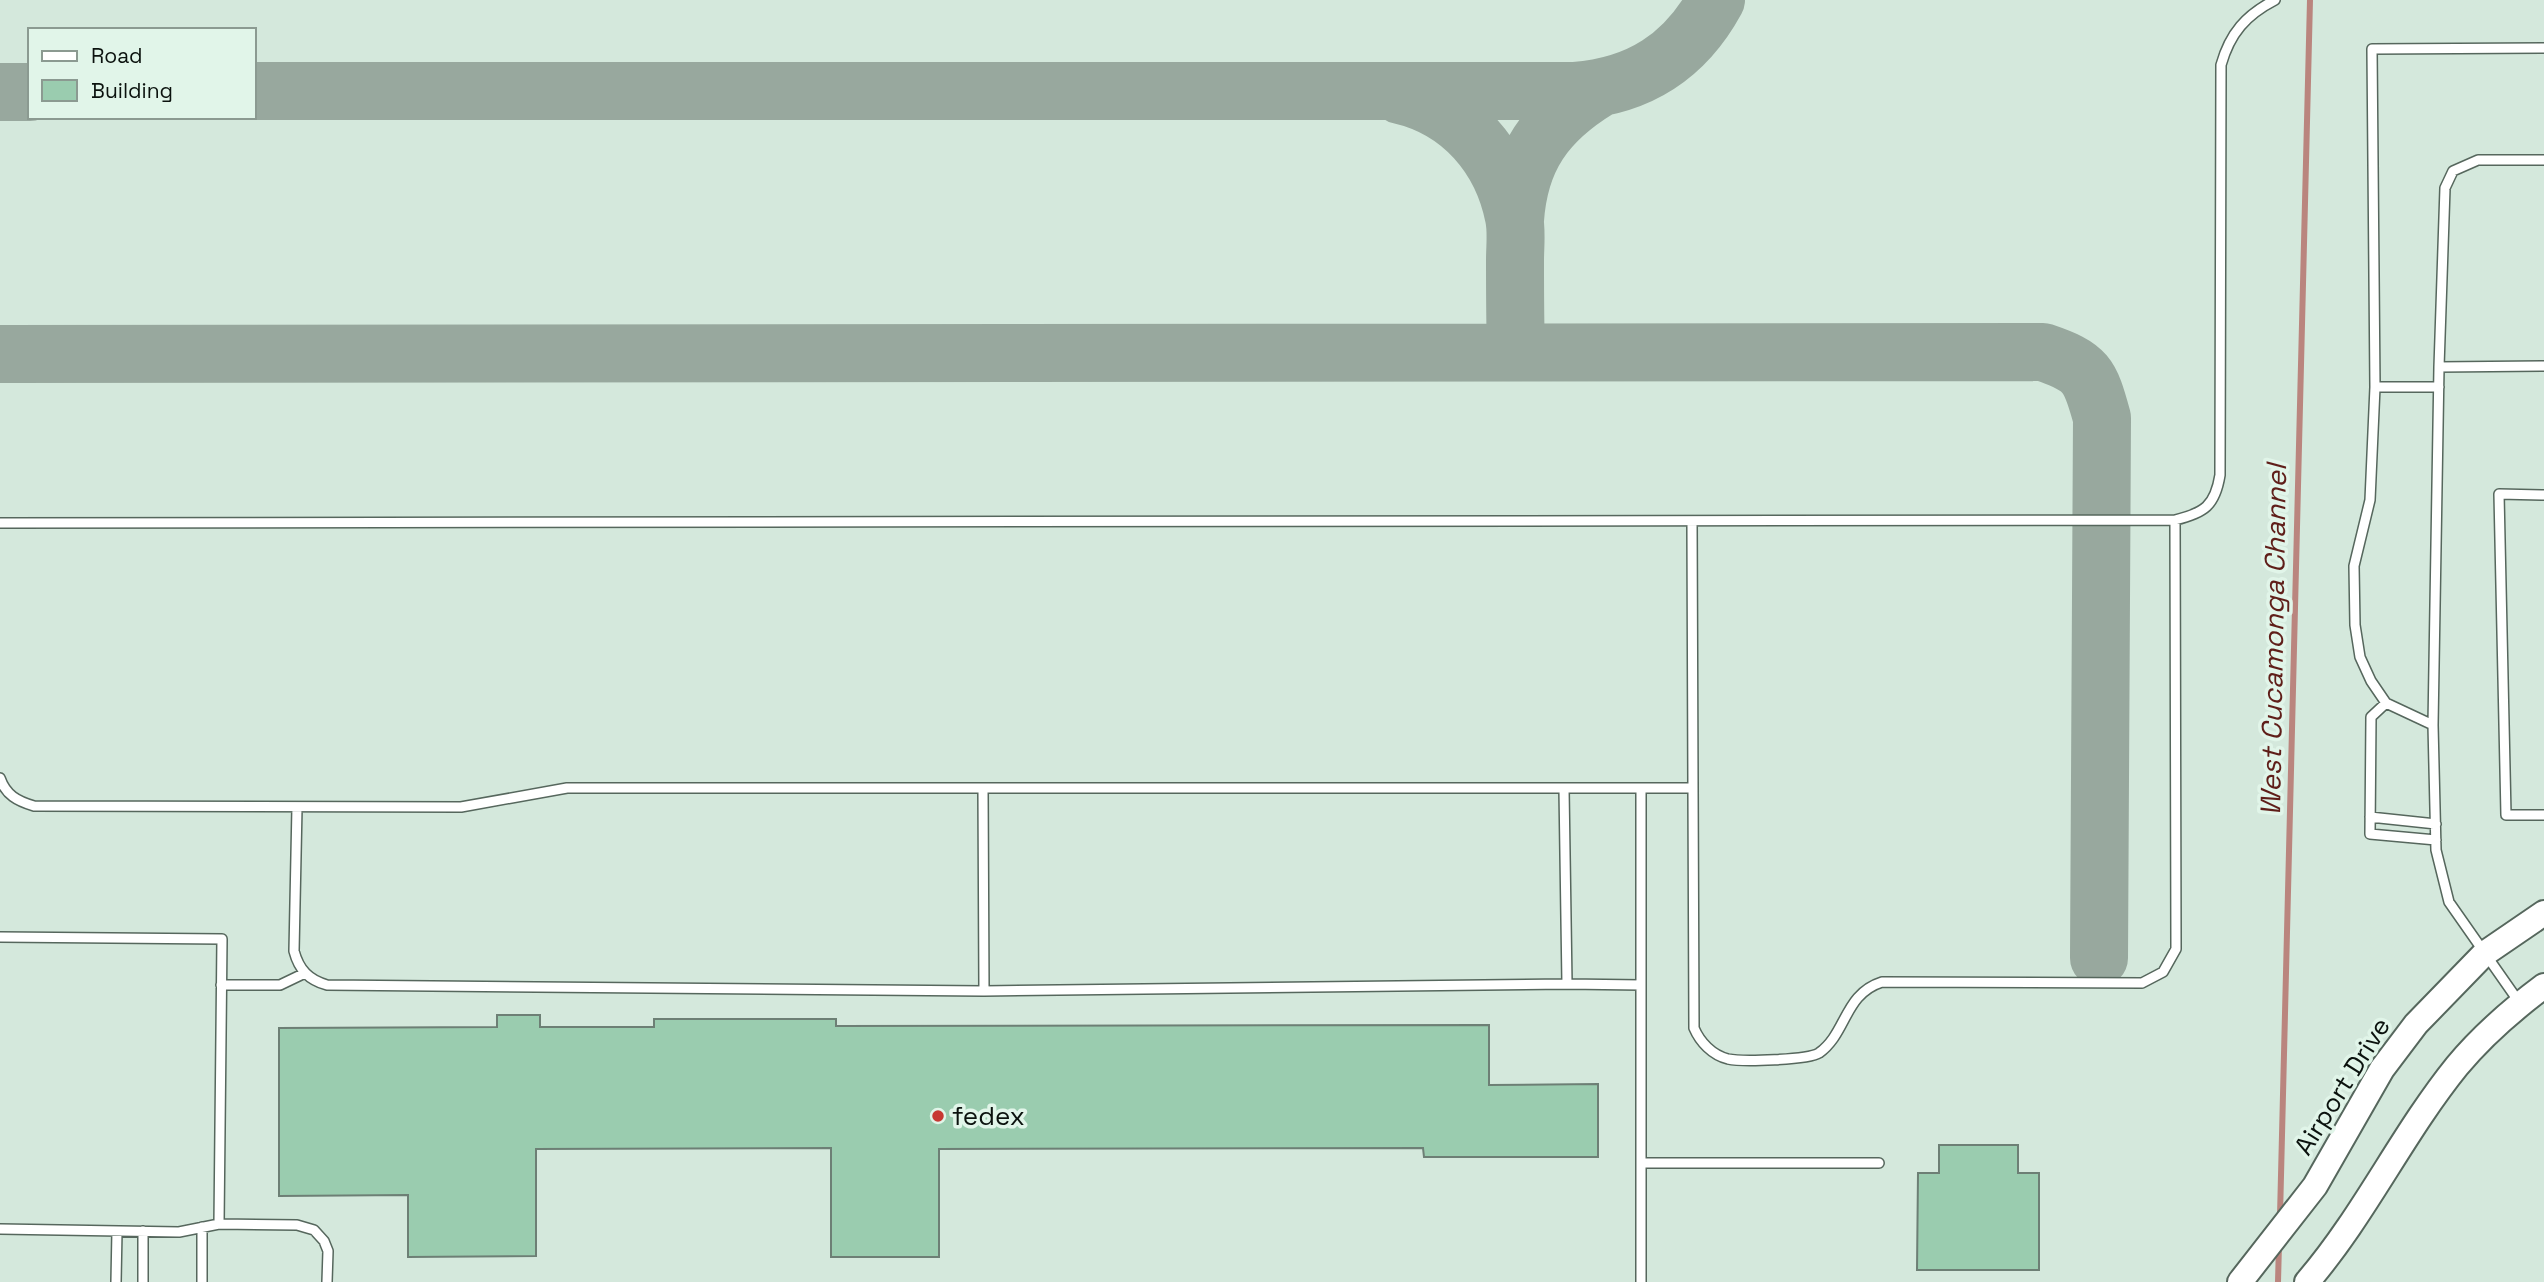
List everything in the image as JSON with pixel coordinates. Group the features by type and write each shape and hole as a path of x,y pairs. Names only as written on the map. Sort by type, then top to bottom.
{"main road":[{"name":"Airport Drive","path":"2240,1282 2315,1186 2382,1069 2416,1024 2484,954 2544,913"},
{"path":"2307,1282 2346,1231 2405,1139 2458,1065 2520,1004 2544,986"}],"lane":[{"path":"0,523 2175,520 2203,511 2213,501 2220,475 2221,65 2226,47 2244,20 2255,10 2274,0"},
{"path":"2433,725 2386,703 2371,681 2360,657 2354,600 2354,566 2370,500 2375,387 2372,49 2544,48"},
{"path":"2520,1004 2449,902 2443,885 2436,840 2433,725 2439,367 2445,188 2453,171 2478,160 2544,160"},
{"path":"2439,367 2544,366"},
{"path":"2375,387 2439,387"},
{"path":"2544,495 2499,494 2505,814 2544,815"},
{"path":"1692,521 1694,1028 1699,1040 1711,1051 1728,1059 1801,1059 1818,1054 1829,1043 1858,996 1869,987 1882,982 2142,984 2163,972 2176,949 2175,520"},
{"path":"2386,703 2371,717 2370,834 2436,840"},
{"path":"0,778 8,794 20,802 34,806 461,807 566,788 1693,788"},
{"path":"983,788 984,990"},
{"path":"1641,788 1641,1282"},
{"path":"1564,789 1567,984"},
{"path":"297,807 294,951 297,963 305,973 314,981 327,985 984,990 1640,985"},
{"path":"2370,817 2436,824"},
{"path":"0,937 222,939 219,1224"},
{"path":"221,985 280,985 305,973"},
{"path":"1641,1163 1879,1163"},
{"path":"0,1229 179,1232 219,1224 297,1225 314,1230 324,1241 328,1251 327,1282"},
{"path":"202,1227 202,1282"},
{"path":"116,1282 117,1231"},
{"path":"143,1231 143,1282"}],"building":[{"name":"fedex","path":"497,1015 540,1015 540,1027 654,1027 654,1019 836,1019 836,1026 1489,1025 1489,1085 1598,1084 1598,1157 1424,1157 1423,1148 939,1149 939,1257 831,1257 831,1148 536,1149 536,1256 408,1257 408,1195 279,1196 279,1028 497,1027"},
{"path":"1939,1145 2018,1145 2018,1173 2039,1173 2039,1270 1917,1270 1918,1173 1939,1173"}],"waterway":[{"name":"West Cucamonga Channel","path":"2280,1216 2310,0"},
{"name":"West Cucamonga Channel","path":"2278,1282 2279,1244"}],"taxiway":[{"path":"256,91 1575,91 1620,83 1658,65 1690,38 1716,0"},
{"path":"1515,220 1522,178 1538,143 1564,114 1598,89"},
{"path":"0,92 28,92"},
{"path":"1400,95 1422,102 1460,124 1489,156 1500,175 1508,195 1515,228 1516,352"},
{"path":"0,354 2043,352 2069,362 2084,374 2094,391 2102,418 2099,958"}],"place":[{"name":"fedex","path":"938,1116"}]}
